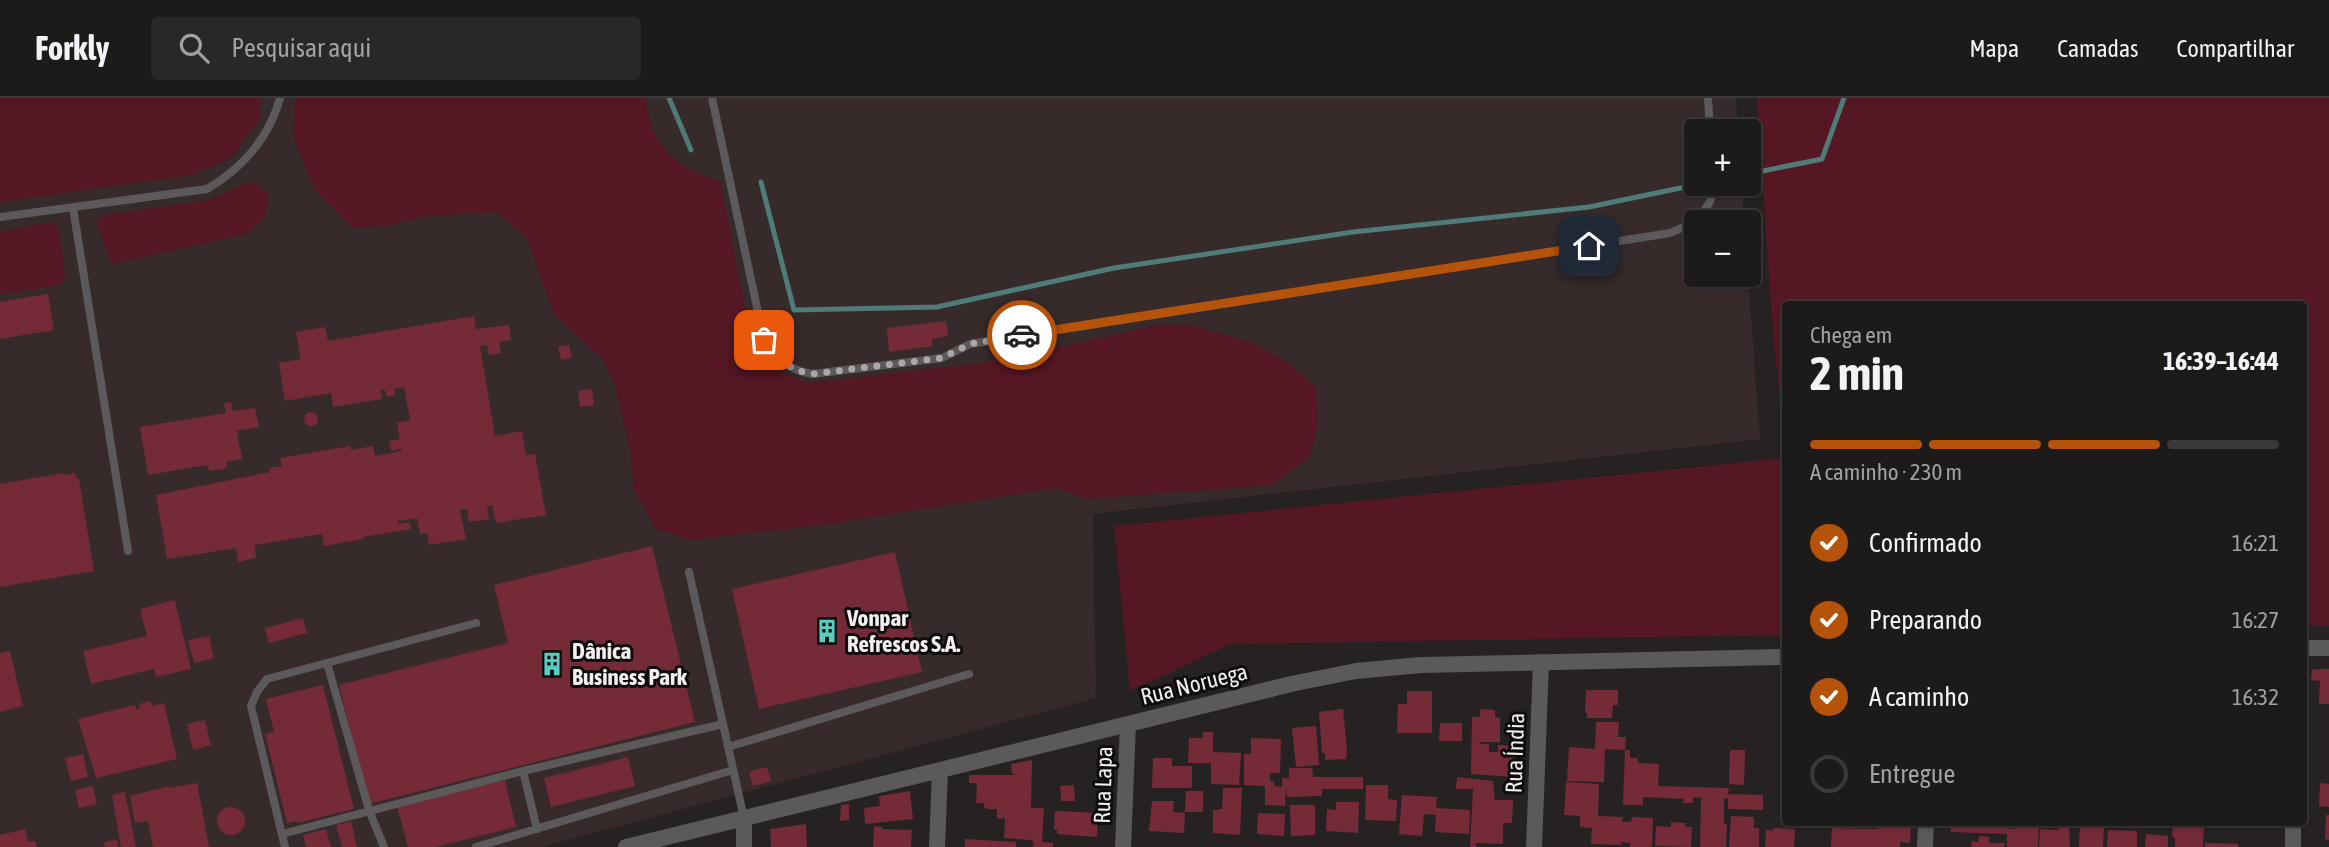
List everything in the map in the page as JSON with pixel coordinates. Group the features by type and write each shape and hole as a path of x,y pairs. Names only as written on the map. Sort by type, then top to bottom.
{"street":[{"path":"2307,649 2329,648"},
{"name":"Rua Noruega","path":"626,847 1291,684 1356,671 1410,666 1782,657"},
{"name":"Rua Índia","path":"1534,847 1541,662"},
{"name":"Rua Lapa","path":"1123,847 1128,724"},
{"path":"937,847 940,770"},
{"path":"744,818 744,847"},
{"path":"1925,847 1926,826"},
{"path":"2292,847 2293,826"}],"lane":[{"path":"0,217 206,189 233,171 254,149 271,121 280,98"},
{"path":"712,98 764,340 782,363 812,374 942,358 970,344 1670,233 1689,224 1704,210 1712,196"},
{"path":"1708,98 1709,119"},
{"path":"73,208 128,551"},
{"path":"689,572 744,818"},
{"path":"285,847 251,706 257,692 267,680 476,623"},
{"path":"327,663 369,810 384,847"},
{"path":"728,747 969,674"},
{"path":"282,834 523,771 723,724"},
{"path":"476,847 733,770"},
{"path":"523,771 537,829"}],"shaded area":[{"path":"0,98 1736,98 1737,119 1684,119 1684,196 1743,196 1743,210 1684,210 1684,287 1749,287 1760,439 1093,514 1096,698 541,847 0,847"},
{"path":"0,98 261,98 259,120 232,157 193,175 0,202"},
{"path":"295,98 645,98 653,130 668,153 689,169 720,181 753,351 780,371 807,383 1008,360 1161,324 1195,326 1253,343 1285,361 1316,387 1318,424 1310,457 1272,485 1086,499 1057,488 822,525 690,540 656,529 634,490 631,455 615,384 603,360 554,314 527,238 497,212 426,216 391,225 353,228 315,190 293,137"},
{"path":"1757,98 2329,98 2329,626 2307,626 2307,301 1782,301 1782,426 1771,308 1761,119 1758,119"},
{"path":"256,183 268,196 265,217 247,234 112,264 97,224 101,216 210,200 242,185"},
{"path":"52,222 59,228 65,274 61,285 0,294 0,232"},
{"path":"1782,458 1782,635 1231,644 1130,691 1114,526"}],"building":[{"path":"48,294 54,330 0,339 0,302"},
{"path":"474,316 476,329 509,325 511,340 499,342 501,353 489,355 487,345 480,346 495,436 522,431 526,455 535,454 546,515 496,523 492,505 487,506 489,519 469,522 467,509 460,510 466,539 429,545 427,533 420,534 417,518 398,521 399,524 410,522 411,529 324,546 322,534 255,545 256,558 238,562 236,548 167,559 156,495 270,472 269,468 282,466 280,458 350,446 351,450 373,446 375,456 402,451 391,451 389,441 400,439 397,423 410,420 404,387 394,389 395,395 387,397 385,390 381,390 382,399 333,407 331,393 285,401 279,363 301,359 296,332 325,327 328,341"},
{"path":"946,321 948,336 932,339 933,346 889,352 887,328"},
{"path":"569,345 572,358 561,360 558,347"},
{"path":"592,389 594,405 580,407 578,391"},
{"path":"231,402 233,411 255,408 259,427 237,431 242,459 226,462 227,468 209,471 208,465 148,475 140,427 226,413 224,403"},
{"path":"308,412 314,412 318,419 314,426 308,426 304,422 304,416"},
{"path":"75,473 79,479 94,571 0,587 0,484"},
{"name":"Dânica Business Park","path":"652,546 695,722 369,804 339,685 508,643 494,585"},
{"name":"Vonpar Refrescos S.A.","path":"895,552 922,672 759,709 732,589"},
{"path":"175,600 191,669 156,677 154,669 91,684 83,651 147,636 140,609"},
{"path":"303,618 307,633 269,643 265,628"},
{"path":"209,636 214,658 194,663 188,640"},
{"path":"10,651 23,706 0,712 0,653"},
{"path":"2329,669 2329,704 2319,704 2320,681 2311,680 2312,670"},
{"path":"323,685 354,809 287,823 265,734 274,732 266,699"},
{"path":"1586,690 1618,690 1618,705 1613,705 1612,718 1587,718"},
{"path":"1407,691 1432,691 1432,733 1397,733 1398,704 1407,704"},
{"path":"150,701 152,706 164,703 177,759 96,778 78,719 135,705 136,709 140,709 139,704"},
{"path":"1343,709 1346,759 1325,760 1325,753 1322,753 1319,712"},
{"path":"1480,709 1495,710 1495,717 1500,718 1500,742 1479,742 1489,744 1489,752 1498,752 1498,745 1514,746 1513,777 1471,774 1472,717 1480,717"},
{"path":"205,720 211,745 193,750 187,724"},
{"path":"1596,722 1619,722 1618,737 1626,737 1625,750 1605,749 1604,782 1567,781 1569,747 1595,749"},
{"path":"1440,723 1462,723 1462,741 1439,741"},
{"path":"1316,726 1319,765 1296,767 1292,728"},
{"path":"1203,732 1213,732 1213,752 1241,753 1239,785 1211,784 1211,763 1188,763 1189,738 1203,738"},
{"path":"1251,738 1281,739 1280,773 1270,773 1270,781 1274,781 1274,786 1282,787 1282,778 1289,778 1289,768 1312,768 1313,777 1363,777 1363,789 1322,789 1322,796 1287,797 1286,787 1285,806 1265,805 1265,786 1244,785 1244,754 1251,754"},
{"path":"1625,750 1630,750 1630,758 1638,758 1638,763 1659,764 1658,786 1729,788 1728,794 1763,795 1763,810 1728,809 1728,799 1724,798 1726,847 1700,847 1701,798 1693,797 1693,803 1683,803 1684,799 1643,797 1643,805 1623,805"},
{"path":"1730,750 1745,750 1744,785 1729,784"},
{"path":"83,754 88,777 71,781 65,758"},
{"path":"628,757 635,786 551,807 544,778"},
{"path":"1153,758 1172,758 1172,766 1192,766 1192,788 1152,788"},
{"path":"1032,760 1031,808 1044,808 1042,842 1053,843 1053,847 1033,847 1034,842 1030,840 1004,838 1005,818 997,819 997,809 988,809 984,807 984,803 976,803 977,783 969,783 969,775 1015,775 1012,773 1011,764"},
{"path":"767,767 771,781 753,786 749,772"},
{"path":"1457,777 1493,781 1495,800 1513,800 1512,823 1503,823 1503,844 1476,843 1476,847 1470,847 1473,789 1456,789"},
{"path":"505,780 516,827 436,847 408,847 397,806"},
{"path":"1566,782 1599,784 1598,816 1623,817 1622,822 1631,822 1632,817 1653,818 1652,847 1630,847 1630,843 1621,842 1622,845 1591,844 1592,828 1580,827 1580,816 1564,815"},
{"path":"197,783 209,847 153,847 148,821 135,823 130,796 169,786"},
{"path":"2320,783 2329,784 2329,807 2319,806"},
{"path":"1074,785 1075,801 1061,801 1060,786"},
{"path":"1366,785 1388,785 1388,799 1397,800 1396,821 1365,820"},
{"path":"93,786 97,804 79,808 75,790"},
{"path":"1223,788 1242,788 1240,835 1213,833 1213,810 1222,809"},
{"path":"910,791 913,819 865,824 864,808 880,806 879,796"},
{"path":"1186,791 1203,791 1203,812 1185,812"},
{"path":"125,792 136,847 121,847 112,795"},
{"path":"1402,795 1437,797 1436,808 1470,810 1469,834 1435,832 1436,815 1424,814 1422,836 1399,834"},
{"path":"1152,801 1174,801 1173,812 1185,813 1184,833 1149,831"},
{"path":"1336,802 1359,802 1358,833 1326,831 1327,809 1336,810"},
{"path":"849,804 849,820 840,821 841,805"},
{"path":"1290,805 1315,805 1315,835 1291,836"},
{"path":"231,807 241,811 245,821 241,831 231,835 221,831 217,821 221,811"},
{"path":"1055,812 1098,813 1097,837 1057,834 1057,830 1054,830"},
{"path":"1258,813 1285,814 1284,836 1257,834"},
{"path":"2326,815 2329,815 2329,840 2325,839"},
{"path":"1731,816 1754,817 1754,828 1759,828 1759,847 1729,847"},
{"path":"351,821 357,847 342,847 336,825"},
{"path":"1671,822 1686,823 1685,827 1692,827 1691,847 1655,846 1656,826 1671,827"},
{"path":"806,824 807,847 771,847 770,829"},
{"path":"874,826 882,829 912,830 911,847 873,847"},
{"path":"1951,826 2008,826 2016,829 2016,826 2039,826 2038,847 2007,847 2007,834 1951,832"},
{"path":"2058,826 2069,826 2070,847 2039,847 2040,829 2058,830"},
{"path":"2080,826 2104,827 2103,847 2079,847"},
{"path":"2173,826 2204,826 2203,847 2175,847 2175,837 2172,837"},
{"path":"1773,828 1795,829 1794,847 1765,847 1766,830 1773,831"},
{"path":"1832,828 1911,828 1910,843 1900,842 1900,847 1831,847"},
{"path":"25,829 28,842 35,841 37,847 0,847 0,835"},
{"path":"326,829 331,847 306,847 303,835"},
{"path":"2108,830 2137,831 2137,847 2107,847"},
{"path":"2146,834 2168,836 2168,847 2145,847"},
{"path":"1979,836 1989,837 1989,843 2005,843 2004,847 1971,847 1972,841 1978,842"},
{"path":"965,839 1016,842 1016,847 965,847"},
{"path":"117,840 118,847 105,847 104,842"},
{"path":"2205,843 2238,844 2238,847 2205,847"}],"waterway":[{"path":"669,98 691,150"},
{"path":"1761,171 1822,159 1844,98"},
{"path":"761,182 794,310 937,307 1114,268 1353,232 1589,207 1684,187"}],"way so far":[{"path":"764,340 782,363 812,374 942,358 970,344 1022,335"}],"place":[{"name":"Vonpar Refrescos S.A.","path":"827,631"},
{"name":"Dânica Business Park","path":"552,664"}],"route":[{"path":"1022,335 1589,246"}]}
